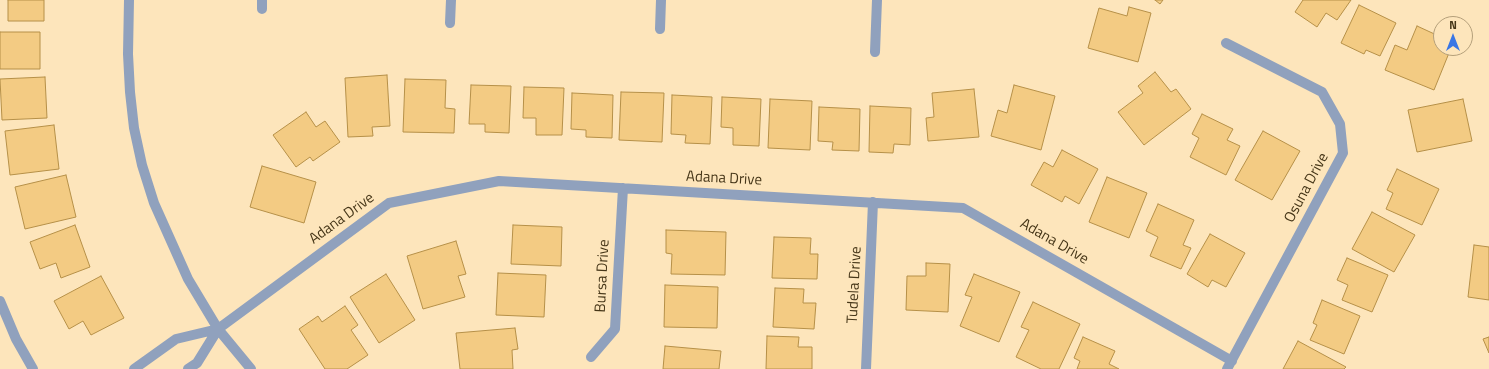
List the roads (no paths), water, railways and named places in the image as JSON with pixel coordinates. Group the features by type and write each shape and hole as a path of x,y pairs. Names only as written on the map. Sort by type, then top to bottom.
{"street":[{"path":"129,0 128,54 134,128 142,165 154,203 188,279 218,329 251,369"},
{"path":"450,23 451,0"},
{"path":"660,29 661,0"},
{"path":"875,52 877,0"},
{"name":"Osuna Drive","path":"1226,43 1322,92 1340,124 1343,153 1230,365"},
{"name":"Adana Drive","path":"218,329 389,203 499,181 963,208 1230,365"},
{"name":"Bursa Drive","path":"591,357 615,329 623,188"},
{"name":"Tudela Drive","path":"866,369 873,202"},
{"path":"0,301 16,339 33,369"},
{"path":"134,369 176,340 218,329"},
{"path":"188,369 197,362 218,329"}]}
